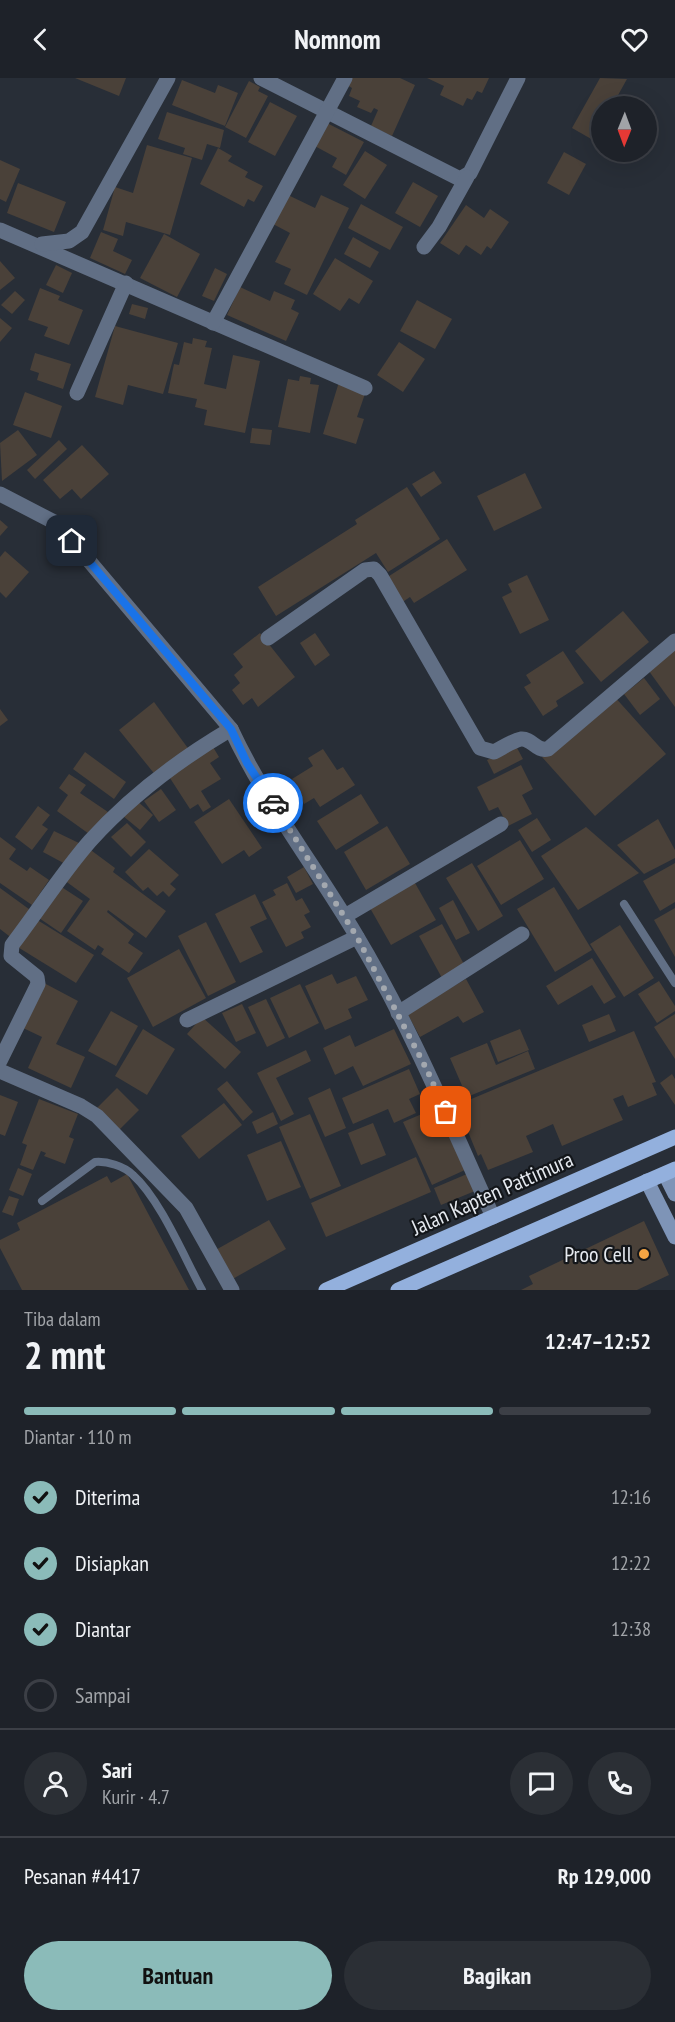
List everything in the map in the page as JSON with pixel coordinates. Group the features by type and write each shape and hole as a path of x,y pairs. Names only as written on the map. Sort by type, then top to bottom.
{"main road":[{"name":"Jalan Kapten Pattimura","path":"326,1290 675,1137"},
{"path":"398,1290 670,1171"}],"street":[{"path":"36,244 59,244 81,232 168,78"},
{"path":"261,78 455,179 466,177"},
{"path":"213,324 345,78"},
{"path":"424,248 439,227 518,78"},
{"path":"3,236 36,244 213,324 365,388"},
{"path":"77,393 126,283"},
{"path":"0,494 57,524 231,729 247,763 345,916 398,1012 427,1070 493,1217"},
{"path":"268,638 365,570 374,569 380,575 480,748 494,752 521,739 528,741 538,749 548,749 675,641"},
{"path":"0,1061 38,984 37,977 12,956 12,945 89,842 127,803 206,744 231,729"},
{"path":"345,916 501,824"},
{"path":"398,1012 522,934"},
{"path":"187,1020 357,937"},
{"path":"0,1071 81,1106 97,1116 186,1208 232,1290"},
{"path":"670,1171 675,1194"},
{"path":"647,1181 675,1237"}],"lane":[{"path":"624,904 675,982"},
{"path":"42,1201 95,1162 104,1161 132,1174 153,1200 202,1290"}],"building":[{"path":"75,78 126,78 119,96"},
{"path":"348,78 400,78 415,85 392,136 371,126 378,110 374,108 371,113 357,107 360,101 349,96 352,88 345,84"},
{"path":"427,78 489,78 482,93 477,91 472,100 467,98 463,106 440,95 444,86"},
{"path":"600,78 627,79 618,96 591,96 591,139 572,128"},
{"path":"182,80 215,93 218,85 238,93 225,126 172,105"},
{"path":"249,81 260,87 258,91 268,96 246,138 225,127"},
{"path":"270,102 297,116 275,156 248,142"},
{"path":"167,112 224,130 220,148 207,144 202,160 183,154 185,148 158,139"},
{"path":"323,121 364,142 346,175 332,167 337,158 311,144"},
{"path":"147,145 192,158 170,235 126,222 123,236 103,230 115,187 133,193"},
{"path":"218,148 232,156 228,161 248,172 245,177 263,186 254,202 248,199 244,207 200,184"},
{"path":"365,151 387,165 365,199 343,185"},
{"path":"564,152 586,164 569,195 547,183"},
{"path":"0,160 20,169 6,202 0,199"},
{"path":"413,182 438,196 420,227 395,213"},
{"path":"18,183 66,202 54,232 7,213"},
{"path":"288,195 315,208 321,195 349,208 307,295 284,284 291,269 275,262 290,233 273,224"},
{"path":"361,204 403,227 390,250 348,228"},
{"path":"466,205 484,218 490,209 509,222 491,249 487,246 481,255 466,245 459,255 440,243"},
{"path":"101,232 118,239 113,251 132,260 125,274 90,258"},
{"path":"164,234 200,254 177,297 140,278"},
{"path":"353,237 379,252 370,268 344,254"},
{"path":"335,258 373,281 359,304 349,298 340,311 313,294"},
{"path":"0,261 15,278 0,290"},
{"path":"56,265 72,273 63,293 46,285"},
{"path":"215,268 227,274 214,301 202,296"},
{"path":"240,287 270,301 274,291 295,300 291,309 299,313 286,341 227,315"},
{"path":"40,288 60,296 58,300 83,310 69,345 44,336 48,327 28,320"},
{"path":"15,291 25,300 12,314 1,305"},
{"path":"417,300 452,319 435,349 400,331"},
{"path":"132,304 148,308 145,319 129,314"},
{"path":"0,318 12,328 0,342"},
{"path":"115,326 178,343 163,394 128,385 123,405 95,397"},
{"path":"193,338 207,341 205,347 212,348 204,384 226,389 233,355 260,361 245,433 204,425 207,410 195,407 197,399 168,393 174,364 179,365 184,342 192,344"},
{"path":"399,342 425,359 403,392 377,375"},
{"path":"35,353 71,364 63,389 37,380 39,373 30,370"},
{"path":"300,376 311,378 310,384 319,385 310,433 278,427 288,379 299,381"},
{"path":"339,382 366,391 357,417 364,419 356,444 323,434"},
{"path":"25,392 62,406 51,438 13,425"},
{"path":"252,428 272,430 270,445 250,443"},
{"path":"18,430 37,455 2,481 0,443"},
{"path":"59,440 67,449 35,479 27,470"},
{"path":"82,445 109,474 81,499 72,489 60,499 43,480"},
{"path":"434,471 442,483 421,497 412,484"},
{"path":"525,473 542,508 494,531 477,496"},
{"path":"407,487 440,539 388,572 376,553 276,616 258,587 357,524 355,520"},
{"path":"0,520 8,527 0,536"},
{"path":"447,539 467,570 414,603 410,597 401,603 386,578"},
{"path":"5,551 29,572 6,598 0,592 0,557"},
{"path":"527,575 549,620 520,634 502,597 512,592 508,584"},
{"path":"623,611 649,642 601,682 575,651"},
{"path":"260,633 295,677 258,707 252,698 243,705 232,690 240,683 234,675 243,667 233,654"},
{"path":"315,633 330,655 315,666 300,643"},
{"path":"675,647 675,707 646,667"},
{"path":"563,651 584,683 556,701 558,706 543,716 524,687 531,683 526,675"},
{"path":"644,678 660,699 640,715 624,694"},
{"path":"613,695 666,754 595,816 542,757"},
{"path":"154,702 190,751 157,777 119,730"},
{"path":"0,709 8,720 0,726"},
{"path":"516,746 523,759 494,774 487,760"},
{"path":"213,747 219,757 210,763 221,779 201,791 211,807 203,812 198,804 190,809 168,775"},
{"path":"323,749 337,770 343,767 355,785 320,807 314,798 304,804 292,779 313,766 308,758"},
{"path":"85,752 126,782 114,799 73,769"},
{"path":"521,765 533,789 522,795 532,814 508,826 498,807 489,811 477,787"},
{"path":"69,774 86,785 80,793 108,812 92,836 57,811 68,795 59,788"},
{"path":"161,789 176,810 159,822 144,801"},
{"path":"361,794 379,823 336,850 317,821"},
{"path":"229,799 262,848 249,857 244,850 222,864 194,822"},
{"path":"136,800 153,815 140,830 123,816"},
{"path":"38,806 50,815 42,825 48,829 32,850 15,837"},
{"path":"537,818 551,840 532,852 518,830"},
{"path":"658,819 675,850 675,858 644,874 617,845"},
{"path":"127,823 146,842 131,857 111,837"},
{"path":"387,826 410,864 366,890 344,852"},
{"path":"586,827 639,873 578,910 541,856"},
{"path":"54,831 81,844 69,866 43,852"},
{"path":"0,837 16,849 9,859 27,871 30,867 49,880 32,905 0,883"},
{"path":"520,840 544,879 501,905 477,866"},
{"path":"88,848 115,868 113,872 166,911 146,938 108,910 107,912 134,934 128,943 143,953 129,973 101,954 104,949 98,945 95,950 67,931 90,899 64,880"},
{"path":"149,849 179,875 170,884 176,889 169,897 163,891 157,896 148,887 143,891 125,872"},
{"path":"472,863 503,916 478,931 446,878"},
{"path":"675,863 675,902 660,911 643,881"},
{"path":"304,867 313,884 296,893 287,877"},
{"path":"287,883 296,901 302,898 310,912 304,915 311,927 301,932 304,938 286,947 262,902 276,895 273,890"},
{"path":"415,883 436,920 391,945 370,908"},
{"path":"60,886 83,901 61,933 39,918"},
{"path":"554,887 592,950 555,972 517,909"},
{"path":"0,888 33,912 13,939 0,929"},
{"path":"255,894 267,919 250,927 263,952 240,963 215,914"},
{"path":"453,900 470,933 456,940 439,908"},
{"path":"675,908 675,957 654,920"},
{"path":"34,918 94,955 76,983 16,946"},
{"path":"206,922 236,982 208,996 178,936"},
{"path":"442,924 465,966 442,978 419,936"},
{"path":"620,925 654,978 624,997 590,944"},
{"path":"179,949 206,998 153,1027 127,978"},
{"path":"592,958 616,997 604,1004 592,985 558,1005 546,986"},
{"path":"332,974 337,984 356,976 368,1000 348,1009 352,1018 325,1030 305,986"},
{"path":"466,979 484,1012 463,1023 458,1016 420,1037 407,1013"},
{"path":"659,981 675,1006 675,1011 657,1023 638,994"},
{"path":"44,983 78,1001 56,1044 85,1057 71,1088 28,1068 42,1037 21,1027"},
{"path":"300,984 319,1023 289,1038 270,998"},
{"path":"266,999 285,1038 267,1047 248,1007"},
{"path":"242,1004 256,1033 236,1042 222,1013"},
{"path":"111,1011 138,1026 116,1066 88,1051"},
{"path":"609,1014 616,1031 589,1042 582,1025"},
{"path":"675,1014 675,1059 654,1027"},
{"path":"202,1017 241,1052 225,1069 187,1034"},
{"path":"143,1029 175,1049 147,1095 115,1076"},
{"path":"394,1029 411,1064 363,1086 353,1066 335,1075 323,1048 350,1035 355,1047"},
{"path":"520,1029 529,1050 498,1062 490,1041"},
{"path":"634,1031 656,1082 652,1083 657,1095 628,1107 623,1095 613,1099 623,1120 562,1146 553,1124 526,1136 533,1152 488,1170 481,1154 478,1156 457,1105"},
{"path":"487,1043 496,1065 528,1051 535,1069 467,1097 450,1058"},
{"path":"306,1050 311,1061 276,1078 294,1114 281,1121 257,1073"},
{"path":"409,1069 420,1094 409,1099 416,1113 394,1123 388,1109 353,1124 342,1098"},
{"path":"672,1074 675,1079 675,1105 660,1083"},
{"path":"227,1081 253,1112 243,1121 217,1089"},
{"path":"117,1088 139,1110 119,1130 97,1108"},
{"path":"330,1088 346,1128 325,1137 308,1098"},
{"path":"0,1095 18,1102 5,1136 0,1134"},
{"path":"39,1099 78,1114 69,1137 74,1139 65,1164 44,1156 46,1153 41,1151 33,1170 20,1165 27,1145 22,1143"},
{"path":"224,1103 242,1125 199,1159 181,1136"},
{"path":"436,1108 465,1170 432,1185 403,1122"},
{"path":"273,1112 278,1124 257,1134 252,1122"},
{"path":"310,1114 341,1186 310,1199 279,1127"},
{"path":"373,1123 386,1155 361,1165 348,1133"},
{"path":"281,1141 301,1187 267,1201 247,1155"},
{"path":"416,1157 431,1192 326,1237 311,1203"},
{"path":"18,1168 32,1174 23,1196 9,1190"},
{"path":"127,1174 189,1290 22,1290 0,1248 0,1240 20,1230 17,1223 107,1176 111,1183"},
{"path":"467,1174 475,1191 441,1205 434,1188"},
{"path":"9,1196 19,1199 13,1216 2,1212"},
{"path":"269,1220 286,1249 229,1281 212,1252"},
{"path":"644,1221 669,1275 637,1290 521,1290 533,1284 529,1276"}],"way so far":[{"path":"273,803 357,937 398,1012 446,1112"}],"place":[{"name":"Proo Cell","path":"644,1254"}],"route":[{"path":"72,541 231,729 247,763 273,803"}]}
